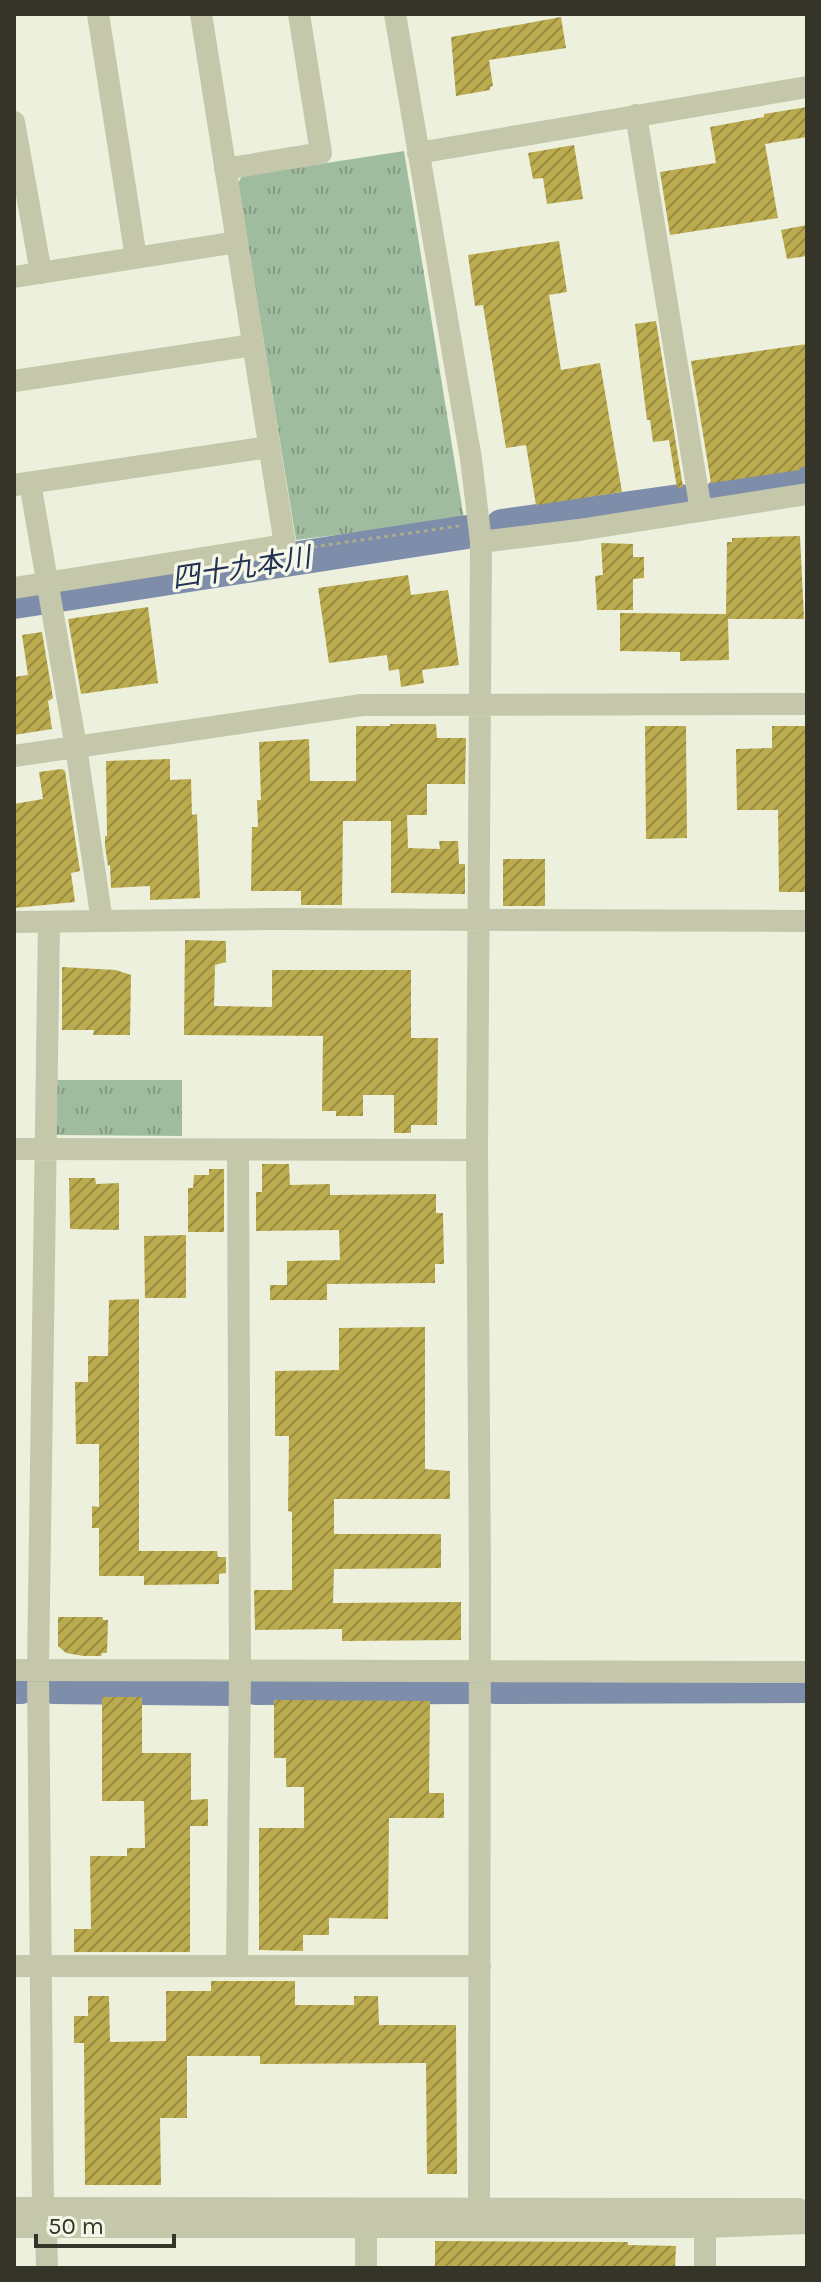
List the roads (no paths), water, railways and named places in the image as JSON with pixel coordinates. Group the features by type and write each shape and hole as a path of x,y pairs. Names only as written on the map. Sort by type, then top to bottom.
{"street":[{"path":"98,14 136,258"},
{"path":"14,588 285,545 201,14"},
{"path":"225,169 321,153 299,14"},
{"path":"395,14 480,532 477,1150 479,2209"},
{"path":"418,153 807,87"},
{"path":"636,115 701,511"},
{"path":"14,122 41,273"},
{"path":"14,277 237,242"},
{"path":"14,381 253,345"},
{"path":"102,921 48,583 22,484 269,447"},
{"path":"480,532 579,530 807,494"},
{"path":"14,756 362,705 807,704"},
{"path":"14,922 807,921"},
{"path":"47,2268 40,1966 38,1670 49,922"},
{"path":"14,1149 477,1150"},
{"path":"237,1966 240,1670 238,1150"},
{"path":"14,1670 807,1672"},
{"path":"14,1966 480,1966"},
{"path":"14,2208 44,2218 366,2227 705,2227 807,2223"},
{"path":"14,2227 44,2218 479,2209 807,2208"},
{"path":"366,2227 366,2268"},
{"path":"705,2227 705,2268"}],"waterway":[{"name":"四十九本川","path":"722,494 807,481"},
{"name":"四十九本川","path":"502,526 680,501"},
{"name":"四十九本川","path":"14,602 467,532"},
{"path":"495,1687 807,1686"},
{"path":"14,1687 21,1687"},
{"path":"54,1687 232,1689"},
{"path":"256,1688 471,1687"}]}
